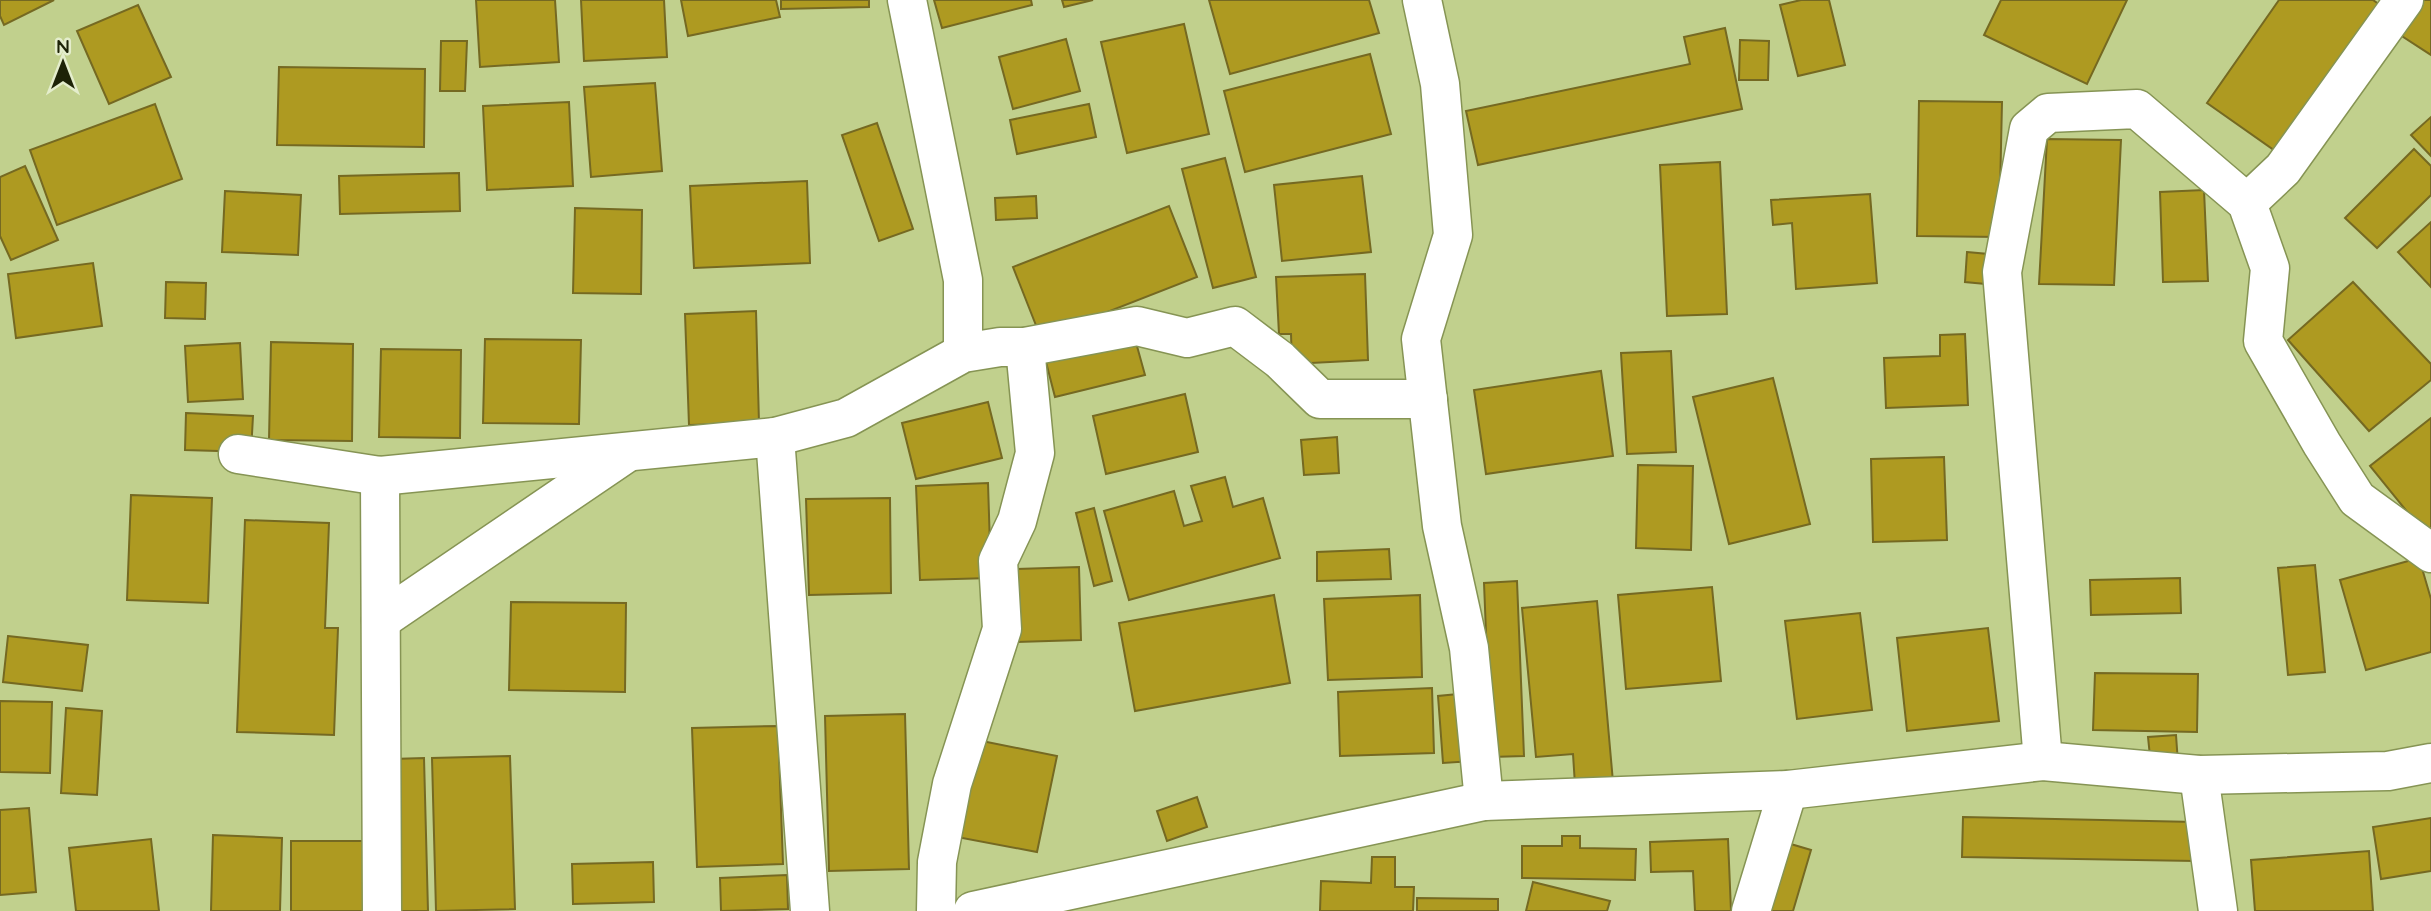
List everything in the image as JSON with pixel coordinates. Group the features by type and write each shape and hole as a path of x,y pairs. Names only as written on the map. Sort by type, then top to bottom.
{"street":[{"path":"907,0 963,280 963,353"},
{"path":"1422,0 1440,83 1453,235 1421,339 1442,526 1469,648 1484,801"},
{"path":"2247,203 2283,169 2404,0"},
{"path":"2043,761 2002,272 2029,129 2048,113 2137,109 2247,203 2270,268 2263,341 2357,499 2431,553"},
{"path":"238,454 380,475 775,437 846,418 963,353 1000,347 1025,347 1137,327 1187,338 1236,327 1280,360 1320,399 1428,399"},
{"path":"936,911 937,862 952,784 1002,629 998,561 1017,521 1035,453 1025,347"},
{"path":"775,437 810,911"},
{"path":"381,620 630,451"},
{"path":"380,475 382,911"},
{"path":"973,911 1484,801 1788,790 2043,761 2199,775 2388,771 2431,764"},
{"path":"2199,775 2218,911"},
{"path":"1751,911 1788,790"}],"building":[{"path":"0,0 54,0 4,25 0,16"},
{"path":"476,0 555,0 559,62 480,67"},
{"path":"581,0 664,0 667,57 584,61"},
{"path":"681,0 776,0 780,17 688,36"},
{"path":"781,0 869,0 869,7 781,9"},
{"path":"934,0 1031,0 1032,5 942,28"},
{"path":"1062,0 1093,0 1064,7"},
{"path":"1209,0 1369,0 1379,33 1230,74"},
{"path":"1801,0 1829,0 1845,65 1798,76 1780,5"},
{"path":"2001,0 2127,0 2087,84 1984,35"},
{"path":"2279,0 2373,0 2384,8 2281,155 2207,103"},
{"path":"2414,0 2431,0 2431,55 2394,31"},
{"path":"138,5 171,77 109,104 77,31"},
{"path":"1184,24 1209,134 1127,153 1101,42"},
{"path":"1725,28 1742,109 1478,165 1466,111 1690,64 1684,37"},
{"path":"1066,39 1080,91 1013,109 999,57"},
{"path":"1740,40 1769,41 1768,80 1739,80"},
{"path":"441,41 467,41 465,91 440,91"},
{"path":"1370,54 1391,134 1245,172 1224,91"},
{"path":"279,67 425,69 424,147 277,145"},
{"path":"655,83 662,171 591,177 584,87"},
{"path":"1919,101 2002,102 1999,237 1917,236"},
{"path":"569,102 573,186 487,190 483,106"},
{"path":"155,104 182,179 57,225 30,150"},
{"path":"1089,104 1096,137 1017,154 1010,120"},
{"path":"2431,117 2431,156 2411,135"},
{"path":"877,123 913,229 879,241 842,135"},
{"path":"2047,139 2121,140 2114,285 2039,284"},
{"path":"2414,149 2431,166 2431,195 2377,248 2345,218"},
{"path":"1225,158 1256,277 1213,288 1182,169"},
{"path":"1720,162 1727,314 1667,316 1660,165"},
{"path":"25,166 58,240 11,260 0,236 0,177"},
{"path":"459,173 460,211 340,214 339,176"},
{"path":"1362,176 1371,252 1282,261 1274,185"},
{"path":"807,181 810,263 694,268 690,186"},
{"path":"2204,190 2208,281 2163,282 2160,192"},
{"path":"225,191 301,195 298,255 222,252"},
{"path":"1870,194 1877,283 1796,289 1792,223 1773,225 1771,200"},
{"path":"1036,196 1037,218 996,220 995,198"},
{"path":"1169,206 1197,277 1041,338 1013,267"},
{"path":"575,208 642,210 641,294 573,293"},
{"path":"2431,222 2431,287 2398,252"},
{"path":"1967,252 1999,255 1996,285 1965,282"},
{"path":"93,263 102,326 16,338 8,274"},
{"path":"1365,274 1368,360 1292,364 1291,334 1279,334 1276,277"},
{"path":"166,282 206,283 205,319 165,318"},
{"path":"2353,282 2431,364 2431,380 2369,431 2288,340"},
{"path":"756,311 759,423 689,425 685,314"},
{"path":"1965,334 1968,405 1886,408 1884,358 1940,356 1940,335"},
{"path":"485,339 581,340 579,424 483,423"},
{"path":"1135,339 1145,375 1055,397 1046,362"},
{"path":"271,342 353,344 352,441 269,440"},
{"path":"240,343 243,399 188,402 185,346"},
{"path":"381,349 461,350 460,438 379,437"},
{"path":"1671,351 1676,452 1627,454 1621,353"},
{"path":"1601,371 1613,456 1486,474 1474,390"},
{"path":"1773,378 1810,524 1729,544 1693,397"},
{"path":"1185,394 1198,452 1106,474 1093,416"},
{"path":"988,402 1002,458 916,479 902,423"},
{"path":"186,413 253,416 251,452 185,450"},
{"path":"2431,418 2431,531 2426,535 2370,466"},
{"path":"1337,437 1339,473 1304,475 1301,440"},
{"path":"1944,457 1947,540 1873,542 1871,459"},
{"path":"1638,465 1693,466 1691,550 1636,548"},
{"path":"1225,477 1233,507 1263,498 1280,558 1129,600 1104,511 1174,491 1184,526 1202,521 1191,486"},
{"path":"988,483 991,578 920,580 916,486"},
{"path":"131,495 212,498 208,603 127,600"},
{"path":"890,498 891,593 809,595 806,499"},
{"path":"1094,508 1112,581 1094,586 1076,513"},
{"path":"245,520 329,523 325,628 338,628 334,735 237,732"},
{"path":"1389,549 1391,579 1317,581 1317,552"},
{"path":"2419,558 2431,599 2431,652 2366,670 2340,580"},
{"path":"2315,565 2325,672 2288,675 2278,568"},
{"path":"1079,567 1081,640 1016,642 1013,569"},
{"path":"2180,578 2181,613 2091,615 2090,580"},
{"path":"1517,581 1524,756 1491,757 1484,583"},
{"path":"1712,587 1721,681 1626,689 1618,595"},
{"path":"1274,595 1290,683 1135,711 1119,623"},
{"path":"1420,595 1422,677 1328,680 1324,599"},
{"path":"1597,601 1613,782 1575,785 1573,754 1536,757 1522,608"},
{"path":"511,602 626,603 625,692 509,690"},
{"path":"1860,613 1872,710 1797,719 1785,621"},
{"path":"1988,628 1999,721 1907,731 1897,638"},
{"path":"8,636 88,645 82,691 3,682"},
{"path":"2095,673 2198,674 2197,732 2093,730"},
{"path":"1432,688 1434,753 1340,756 1338,692"},
{"path":"1468,693 1473,761 1443,763 1438,696"},
{"path":"0,701 52,702 50,773 0,772"},
{"path":"66,708 102,711 97,795 61,793"},
{"path":"905,714 909,869 829,871 825,716"},
{"path":"778,726 783,864 697,867 692,728"},
{"path":"2176,735 2178,763 2151,766 2148,737"},
{"path":"977,740 1057,756 1037,852 957,837"},
{"path":"510,756 515,909 436,911 432,758"},
{"path":"424,758 428,911 395,911 392,759"},
{"path":"1197,797 1207,827 1167,841 1157,811"},
{"path":"29,808 36,892 0,895 0,810"},
{"path":"1963,817 2195,822 2195,861 1962,857"},
{"path":"2431,818 2431,871 2381,879 2373,827"},
{"path":"213,835 282,838 280,911 211,911"},
{"path":"1562,836 1580,836 1580,848 1636,849 1635,880 1522,878 1522,846 1562,846"},
{"path":"151,839 159,911 76,911 69,848"},
{"path":"1728,839 1731,911 1695,911 1693,871 1651,872 1650,842"},
{"path":"291,841 363,841 363,911 291,911"},
{"path":"1784,842 1811,850 1793,911 1764,911"},
{"path":"2369,851 2373,911 2255,911 2251,860"},
{"path":"1372,857 1395,857 1395,887 1414,887 1413,911 1320,911 1321,881 1371,883"},
{"path":"653,862 654,902 573,904 572,864"},
{"path":"787,875 788,909 721,911 720,878"},
{"path":"1533,882 1610,901 1607,911 1526,911"},
{"path":"1417,898 1498,899 1498,911 1417,911"}]}
